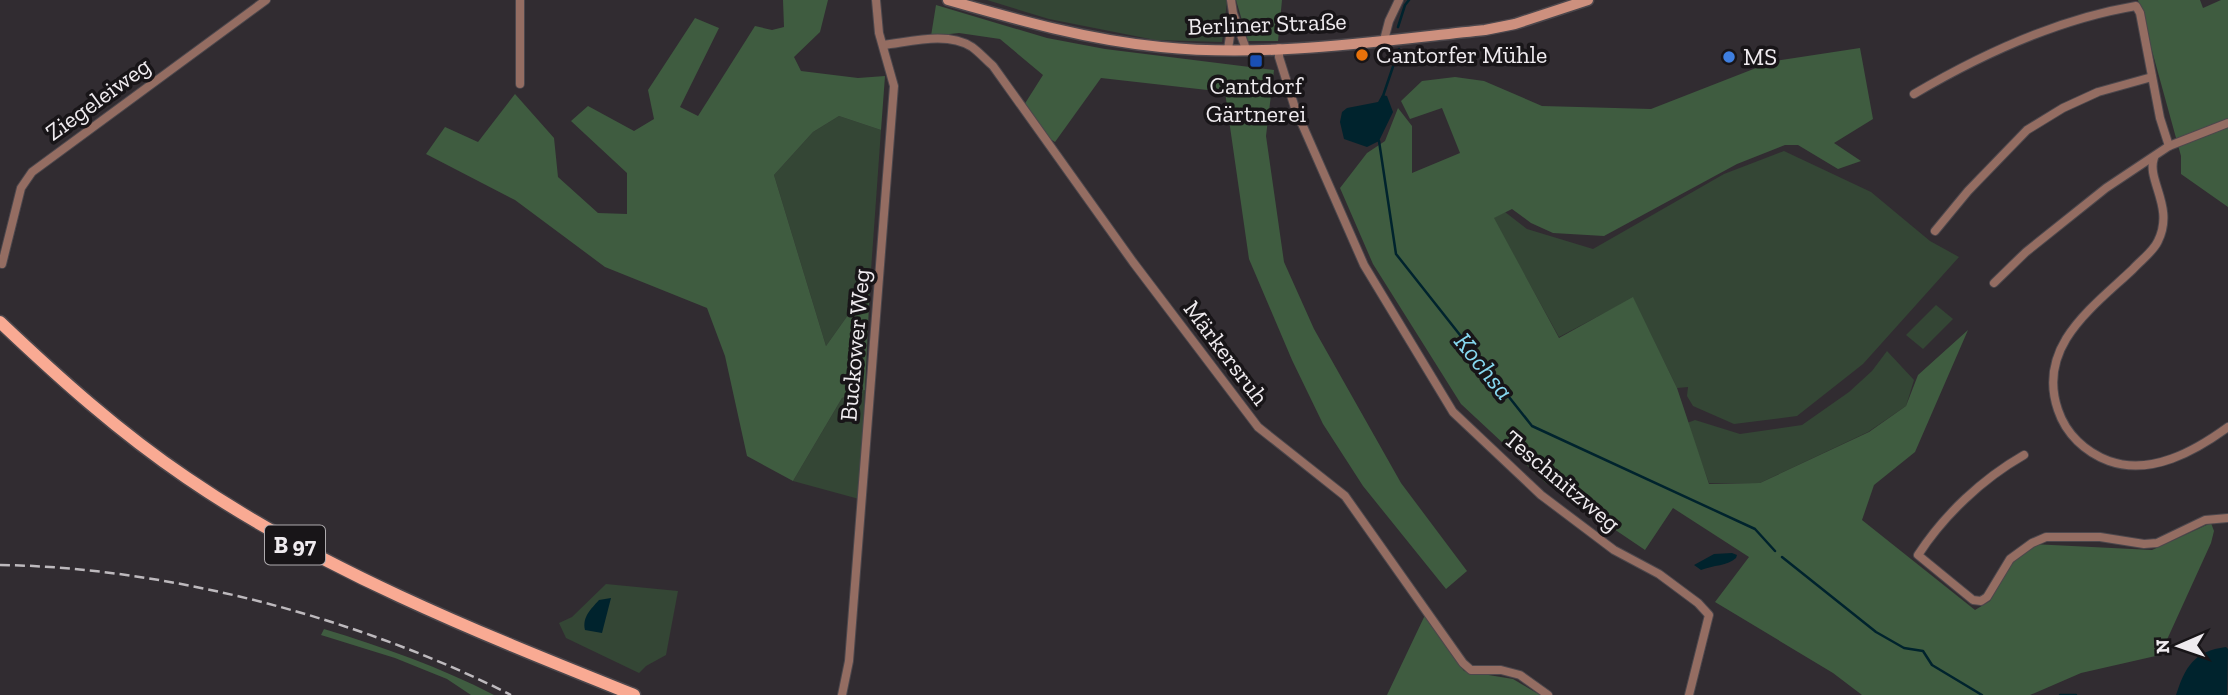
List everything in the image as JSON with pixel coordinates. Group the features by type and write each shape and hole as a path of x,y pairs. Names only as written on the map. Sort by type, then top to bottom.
{"main road":[{"name":"Berliner Straße","path":"948,0 1082,36 1164,47 1228,49 1279,48 1485,30 1515,24 1588,0"},
{"name":"B 97","path":"0,322 63,381 127,435 188,479 277,534 386,589 549,661 634,695"}],"street":[{"name":"Ziegeleiweg","path":"2,264 21,188 32,172 266,0"},
{"path":"520,0 520,85"},
{"name":"Buckower Weg","path":"842,695 849,661 894,86 876,15 876,0"},
{"path":"1231,0 1246,49"},
{"path":"1384,40 1399,0"},
{"path":"1914,94 1979,58 2035,35 2078,20 2136,6 2140,13 2160,118 2169,146"},
{"path":"1228,49 1233,13"},
{"name":"Märkersruh","path":"883,45 936,39 956,40 972,47 993,66 1133,262 1258,427 1345,496 1463,663 1471,670 1501,670 1520,675 1548,695"},
{"name":"Teschnitzweg","path":"1279,48 1279,57 1295,108 1364,265 1453,412 1541,495 1614,550 1659,574 1698,603 1709,615 1689,695"},
{"path":"1935,231 1968,191 2027,130 2063,108 2098,92 2152,77"},
{"path":"1994,283 2026,252 2106,188 2169,146 2228,123"},
{"path":"2154,158 2152,166 2163,204 2164,218 2158,242 2066,336 2053,376 2056,405 2067,429 2080,444 2118,464 2146,465 2161,462 2182,454 2228,427"},
{"path":"2024,455 1997,471 1959,506 1926,542 1918,555 1973,600 1981,601 1987,597 2010,559 2018,551 2046,537 2100,537 2144,544 2158,543 2205,520 2228,518"}],"green space":[{"path":"783,0 828,0 820,32 794,57 801,71 858,78 885,76 881,130 839,116 813,132 774,175 826,346 870,284 865,390 842,398 793,481 747,456 725,356 707,308 605,267 515,200 426,154 445,127 478,142 515,94 554,138 558,177 598,213 627,214 627,173 571,121 588,106 634,131 654,119 648,90 695,18 719,28 680,107 698,116 755,26 772,30 784,27"},
{"path":"987,0 1227,2 1222,42 1155,40 1049,19"},
{"path":"1236,0 1282,0 1278,41 1248,41"},
{"path":"2138,0 2200,0 2203,8 2221,0 2228,0 2228,207 2181,174 2181,156"},
{"path":"936,5 1047,38 1105,49 1274,70 1266,136 1284,262 1314,329 1401,483 1467,571 1446,589 1363,486 1323,424 1249,259 1225,92 1101,78 1055,142 1047,137 1024,105 1043,75 1000,39 959,33 931,36"},
{"path":"1860,48 1873,119 1834,143 1861,161 1838,169 1798,145 1785,145 1737,164 1604,236 1553,233 1531,223 1512,209 1494,218 1559,338 1633,297 1677,388 1709,484 1760,483 1869,432 1906,406 1918,375 1968,330 1915,452 1874,485 1862,520 1975,610 1990,601 2012,559 2032,544 2152,550 2211,523 2214,531 2211,543 2160,655 2081,673 2030,695 1862,695 1833,673 1715,602 1749,557 1673,508 1645,550 1546,483 1461,404 1373,264 1340,188 1367,153 1385,141 1398,108 1412,126 1412,173 1460,153 1442,108 1410,119 1401,101 1422,81 1455,77 1484,81 1542,106 1651,109 1774,61"},
{"path":"839,116 881,130 870,284 826,346 774,175 813,132"},
{"path":"1784,151 1871,192 1930,241 1959,257 1863,364 1797,416 1734,424 1693,406 1687,396 1688,387 1677,388 1633,298 1559,337 1493,218 1505,212 1527,229 1593,249 1724,174"},
{"path":"1936,305 1953,319 1923,349 1906,335"},
{"path":"1887,351 1914,380 1906,406 1868,432 1760,483 1709,483 1687,423 1695,420 1740,434 1802,425 1849,392 1872,371"},
{"path":"865,390 859,499 793,481 842,398"},
{"path":"606,584 678,591 666,655 639,673 566,638 559,623 572,617"},
{"path":"1426,613 1464,671 1513,679 1540,695 1387,695"},
{"path":"324,629 411,658 494,695 471,695 447,679 395,658 321,635"}],"water":[{"path":"1382,95 1387,96 1393,112 1379,141 1367,147 1344,139 1340,122 1342,112 1347,108 1378,102"},
{"path":"1714,554 1737,555 1736,558 1725,564 1701,570 1694,565"},
{"path":"611,598 602,633 585,630 586,617 590,610 599,600"},
{"path":"2226,647 2227,695 2176,695 2192,662 2206,652"}],"waterway":[{"name":"Kochsa","path":"1398,27 1409,0"},
{"name":"Kochsa","path":"1383,96 1399,49"},
{"name":"Kochsa","path":"1379,141 1396,254 1532,426 1755,529 1775,551"},
{"name":"Kochsa","path":"1782,557 1876,632 1904,648 1923,651 1932,665 1982,695"},
{"name":"Kochsa","path":"2060,695 2076,695"}],"railway":[{"path":"0,565 130,575 263,602 392,643 511,695"}],"place":[{"name":"Cantorfer Mühle","path":"1362,55"},
{"name":"MS","path":"1729,57"},
{"name":"Cantdorf Gärtnerei","path":"1256,61"}]}
